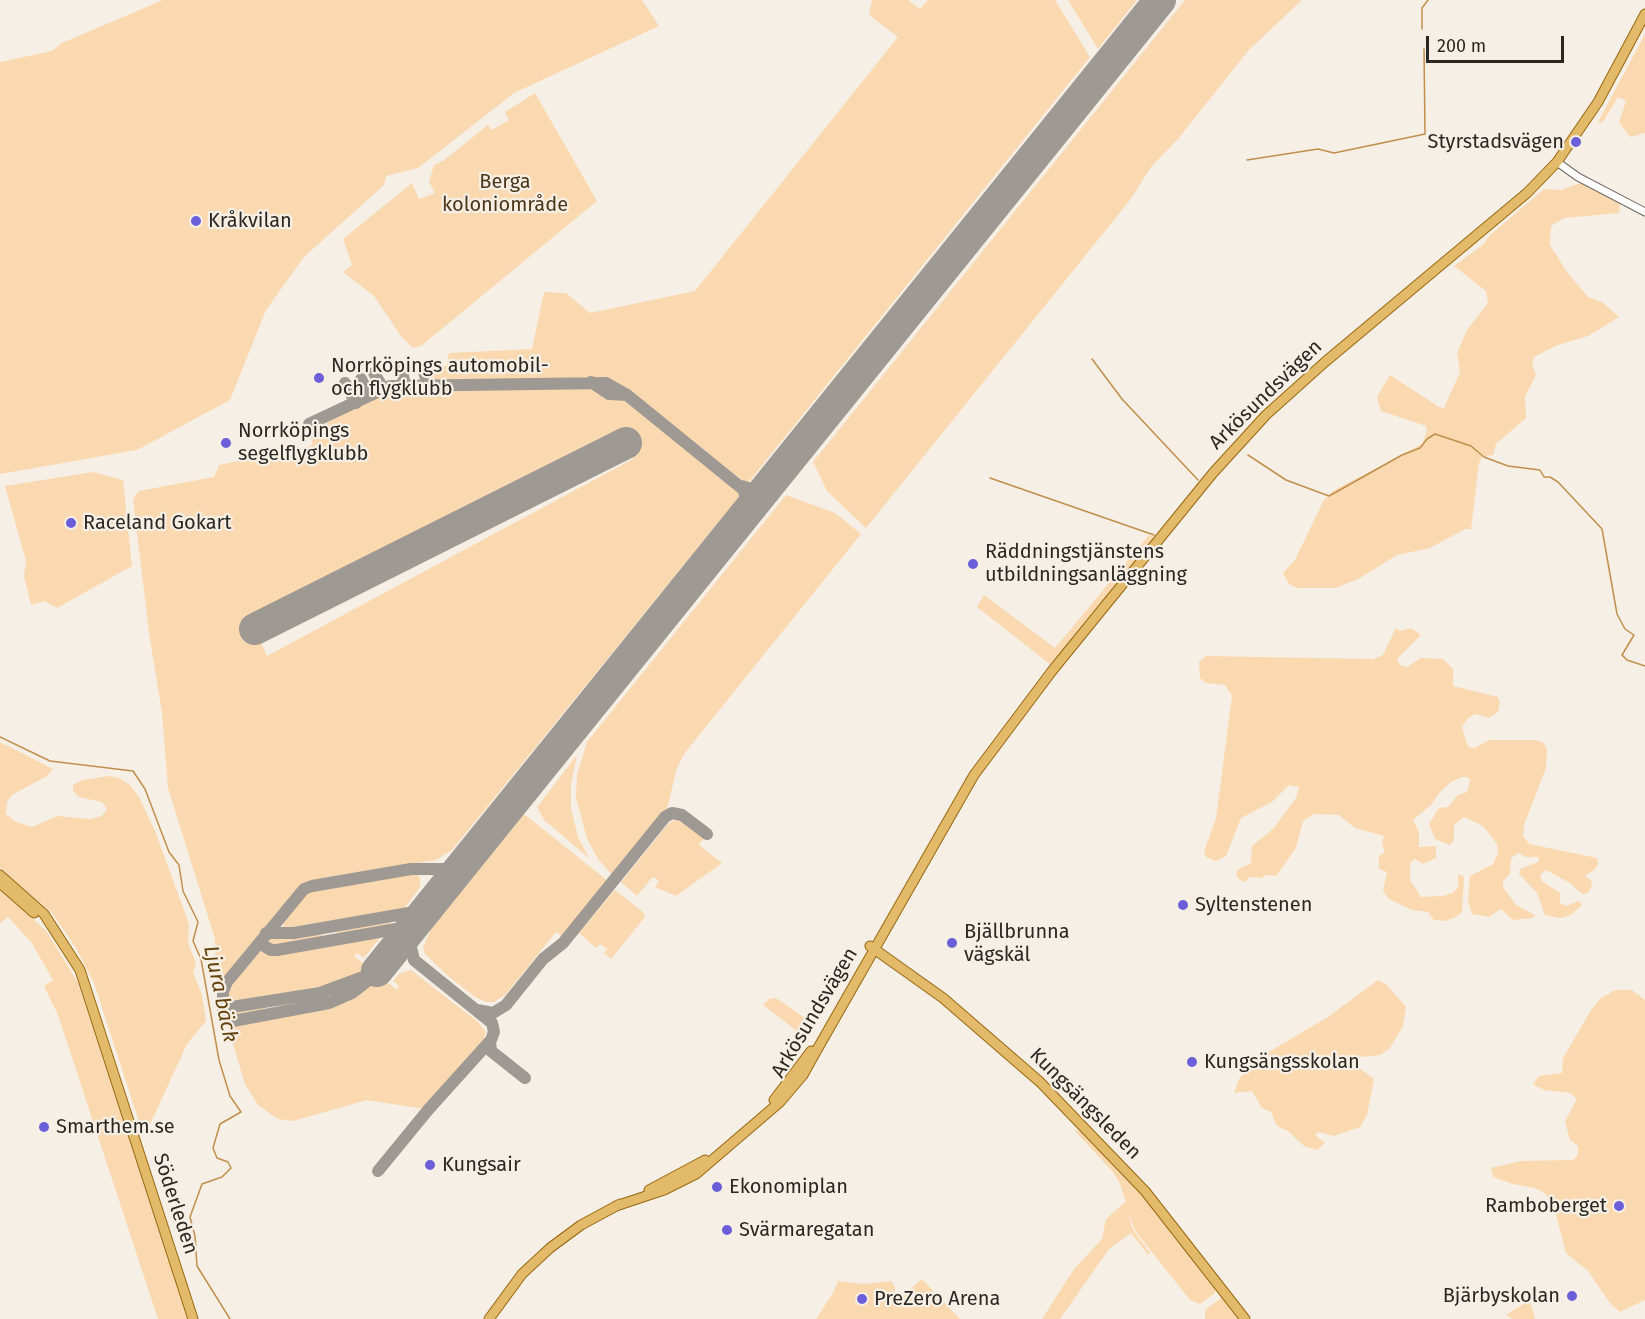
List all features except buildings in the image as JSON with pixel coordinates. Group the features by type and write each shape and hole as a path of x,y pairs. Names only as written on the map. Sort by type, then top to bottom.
{"main road":[{"name":"Arkösundsvägen","path":"489,1319 512,1286 545,1252 581,1225 616,1206 664,1190 696,1174 780,1102 803,1075 872,947 970,781 1002,734 1225,458 1288,394 1527,193 1557,162 1598,102 1645,14"},
{"name":"Söderleden","path":"0,875 27,897 56,930 80,970 193,1319"},
{"name":"Söderleden","path":"0,884 40,919 57,940 89,997"},
{"name":"Kungsängsleden","path":"872,947 943,998 1047,1090 1145,1191 1245,1319"}],"street":[{"path":"1557,162 1578,177 1645,212"}],"green space":[{"path":"163,0 642,0 659,26 514,93 418,168 386,176 384,185 304,257 266,310 230,400 137,450 0,474 0,62 52,51 62,43"},
{"path":"872,0 908,0 920,9 928,0 1055,0 1090,57 747,484 613,380 432,382 430,373 447,365 449,353 532,349 544,292 566,293 590,313 695,291 898,37 869,15"},
{"path":"1068,0 1137,0 1098,49"},
{"path":"1185,0 1302,0 1248,51 1178,139 1151,167 1130,200 866,528 827,491 813,462"},
{"path":"1645,34 1645,133 1630,137 1619,122 1626,101 1618,97 1602,123 1598,122"},
{"name":"Berga koloniområde","path":"535,93 597,201 421,346 413,348 401,336 374,296 343,272 352,265 343,239 412,183 419,199 435,193 429,182 434,165 443,161 488,125 492,130 509,120 505,112"},
{"path":"1583,182 1620,202 1619,213 1564,218 1551,226 1550,245 1567,272 1588,297 1602,302 1619,317 1588,336 1555,346 1534,357 1532,364 1536,375 1525,397 1526,418 1496,444 1493,455 1482,457 1479,463 1471,529 1465,529 1430,548 1397,555 1360,578 1336,588 1297,588 1289,584 1283,573 1295,560 1324,500 1333,491 1422,444 1427,431 1426,426 1381,411 1377,397 1390,375 1444,408 1460,372 1457,353 1467,330 1488,303 1486,291 1454,266 1484,244 1488,237 1544,189 1561,190"},
{"path":"592,388 605,397 627,400 674,434 743,492 452,850 436,860 325,878 299,889 226,979 220,991 216,984 215,939 168,788 162,713 149,633 133,499 139,491 214,477 219,465 269,455 284,442 293,456 313,444 309,433 375,396 394,390","holes":["620,433 633,459 267,656 250,618"]},
{"name":"Raceland Gokart","path":"93,472 123,480 132,566 57,608 45,601 31,605 24,576 26,561 5,486"},
{"path":"786,495 835,513 861,534 684,754 677,768 665,817 662,815 612,875 598,859 587,839 576,797 577,775 587,742"},
{"path":"1149,535 1156,538 1051,665 977,607 984,595 1055,648"},
{"path":"1396,628 1400,631 1411,628 1421,635 1397,659 1400,665 1407,667 1421,658 1443,659 1453,669 1453,686 1498,697 1500,702 1498,712 1489,718 1476,714 1468,718 1462,727 1468,747 1475,748 1489,740 1536,740 1544,743 1547,750 1546,768 1524,825 1523,836 1529,844 1597,858 1598,864 1594,870 1585,876 1591,880 1592,886 1588,893 1582,894 1570,883 1546,870 1540,875 1542,881 1560,893 1560,903 1567,906 1579,901 1582,905 1571,915 1560,918 1545,915 1537,893 1519,874 1520,869 1538,862 1539,857 1526,857 1519,853 1511,858 1510,874 1503,881 1503,887 1516,905 1535,915 1533,918 1513,920 1501,909 1489,917 1472,914 1468,901 1470,876 1493,864 1498,853 1497,844 1483,826 1464,817 1454,825 1454,840 1450,845 1435,839 1429,824 1439,808 1448,807 1458,795 1467,792 1470,780 1468,777 1451,782 1431,805 1413,820 1419,832 1419,847 1436,846 1436,858 1423,864 1415,859 1410,863 1410,880 1421,897 1443,896 1453,893 1458,887 1458,874 1464,877 1462,912 1454,918 1444,921 1434,920 1428,912 1412,910 1389,899 1383,891 1387,872 1379,869 1379,856 1385,852 1382,843 1384,836 1355,828 1339,815 1314,814 1303,821 1296,848 1276,876 1250,877 1244,882 1240,880 1236,876 1237,870 1251,863 1252,846 1273,829 1296,798 1299,787 1289,785 1272,802 1241,818 1226,856 1216,861 1206,857 1204,851 1216,819 1232,696 1225,685 1206,683 1200,678 1199,662 1206,656 1374,659 1383,655"},
{"path":"0,742 53,769 47,776 12,795 7,802 6,814 16,822 32,827 57,816 90,819 102,816 107,809 102,802 79,797 73,791 73,785 82,780 109,776 119,778 130,785 139,797 155,831 189,924 188,943 196,963 193,972 202,995 206,1021 187,1044 147,1131 143,1134 94,983 76,948 52,913 0,868"},
{"path":"577,755 571,784 571,808 578,837 589,858 544,820 537,807"},
{"path":"524,814 608,881 562,936 556,932 505,995 494,1002 486,1002 475,997 447,975 425,954 423,947 432,927"},
{"path":"675,820 687,822 705,837 699,845 722,863 676,896 655,887 659,881 653,877 637,896 621,882 668,824"},
{"path":"415,871 420,878 420,887 404,909 297,930 285,931 283,928 285,918 313,888"},
{"path":"0,888 47,932 78,983 189,1319 158,1319 58,1015 44,986 53,980 31,942 8,917 0,923"},
{"path":"615,890 644,913 645,917 611,959 604,953 607,949 600,944 596,948 579,933"},
{"path":"391,919 390,924 383,928 341,936 336,933 342,929"},
{"path":"316,932 322,934 321,938 309,943 278,947 269,944 269,939"},
{"path":"382,935 364,958 357,953 354,956 371,970 352,980 240,1003 230,998 228,993 262,947 271,953 281,953"},
{"path":"411,970 478,1022 486,1032 484,1039 466,1062 424,1109 367,1100 293,1121 278,1119 258,1105 245,1084 227,1024 326,1008 347,999 379,976 397,990 399,986 393,981 399,974"},
{"path":"368,979 330,1001 279,1008 280,1002 333,992"},
{"path":"1378,980 1387,985 1406,1007 1403,1026 1390,1048 1380,1055 1360,1057 1359,1068 1374,1079 1367,1115 1360,1127 1334,1136 1319,1132 1315,1135 1325,1143 1317,1150 1304,1146 1288,1131 1277,1126 1271,1112 1262,1108 1252,1091 1234,1093 1239,1079 1257,1059 1328,1017"},
{"path":"1615,990 1632,990 1645,1000 1645,1300 1620,1312 1610,1303 1588,1271 1566,1253 1555,1211 1546,1194 1535,1188 1493,1177 1491,1168 1521,1161 1573,1160 1578,1155 1578,1146 1570,1140 1565,1121 1577,1099 1570,1093 1544,1090 1533,1084 1539,1076 1562,1073 1563,1058 1591,1010 1600,999"},
{"path":"776,998 808,1020 803,1030 797,1031 763,1005 769,999"},
{"path":"258,1005 265,1008 262,1013 239,1016 230,1013 231,1009"},
{"path":"1073,1129 1083,1133 1132,1180 1216,1289 1214,1294 1200,1304 1190,1300 1136,1232 1128,1212 1133,1230 1150,1253 1148,1255 1131,1233 1109,1249 1060,1319 1042,1319 1074,1269 1102,1239 1106,1219 1125,1202 1127,1206 1120,1184 1113,1172"},
{"name":"PreZero Arena","path":"922,1279 960,1319 816,1319 838,1281 864,1284 891,1281 895,1287 894,1304"},
{"path":"1221,1298 1225,1299 1241,1319 1205,1319 1205,1310"},
{"path":"1530,1300 1535,1319 1513,1319 1506,1315"}],"waterway":[{"path":"1422,29 1422,8 1428,0"},
{"path":"1247,160 1318,149 1334,153 1425,134 1424,49"},
{"path":"1092,359 1122,399 1198,480"},
{"path":"1248,455 1286,480 1329,496 1402,455 1420,448 1427,439 1435,434 1471,446 1484,457 1508,466 1540,470 1544,477 1550,477 1558,482 1602,529 1617,614 1625,629 1634,635 1622,655 1627,660 1645,666"},
{"path":"990,478 1154,535"},
{"name":"Ljura bäck","path":"0,737 50,761 133,771 145,789 169,852 179,865 183,891 198,922 193,941 201,959 219,1060 230,1096 241,1112 220,1124 213,1148 217,1158 228,1162 231,1168 222,1177 202,1184 190,1217 195,1236 197,1266 230,1319"}],"taxiway":[{"path":"401,367 405,385"},
{"path":"423,369 428,385"},
{"path":"374,373 383,388"},
{"path":"361,379 369,395"},
{"path":"591,382 609,394 627,395"},
{"path":"345,383 356,403"},
{"path":"309,424 390,386 606,383 627,395 744,490 747,507 731,532"},
{"path":"741,486 751,489 762,486 786,463"},
{"path":"477,1010 493,1013 506,1005 543,959 563,943 665,817 672,813 682,815 707,834"},
{"path":"379,972 352,993 329,1003 233,1021 227,1019 223,1012 223,991 227,982 304,889 411,869 459,869"},
{"path":"266,933 294,933 426,910"},
{"path":"378,1171 428,1110 491,1040 494,1032 492,1023 414,960 409,939 418,921"},
{"path":"259,943 271,950 277,950 413,926"},
{"path":"222,1003 232,1007 320,993 366,976"},
{"path":"490,1041 491,1051 525,1078"}],"runway":[{"path":"377,971 1160,0"},
{"path":"255,629 626,443"}],"place":[{"name":"Styrstadsvägen","path":"1576,142"},
{"name":"Kråkvilan","path":"196,221"},
{"name":"Norrköpings automobil- och flygklubb","path":"319,378"},
{"name":"Norrköpings segelflygklubb","path":"226,443"},
{"name":"Raceland Gokart","path":"71,523"},
{"name":"Räddningstjänstens utbildningsanläggning","path":"973,564"},
{"name":"Syltenstenen","path":"1183,905"},
{"name":"Bjällbrunna vägskäl","path":"952,943"},
{"name":"Kungsängsskolan","path":"1192,1062"},
{"name":"Smarthem.se","path":"44,1127"},
{"name":"Kungsair","path":"430,1165"},
{"name":"Ekonomiplan","path":"717,1187"},
{"name":"Ramboberget","path":"1619,1206"},
{"name":"Svärmaregatan","path":"727,1230"},
{"name":"Bjärbyskolan","path":"1572,1296"},
{"name":"PreZero Arena","path":"862,1299"}]}
